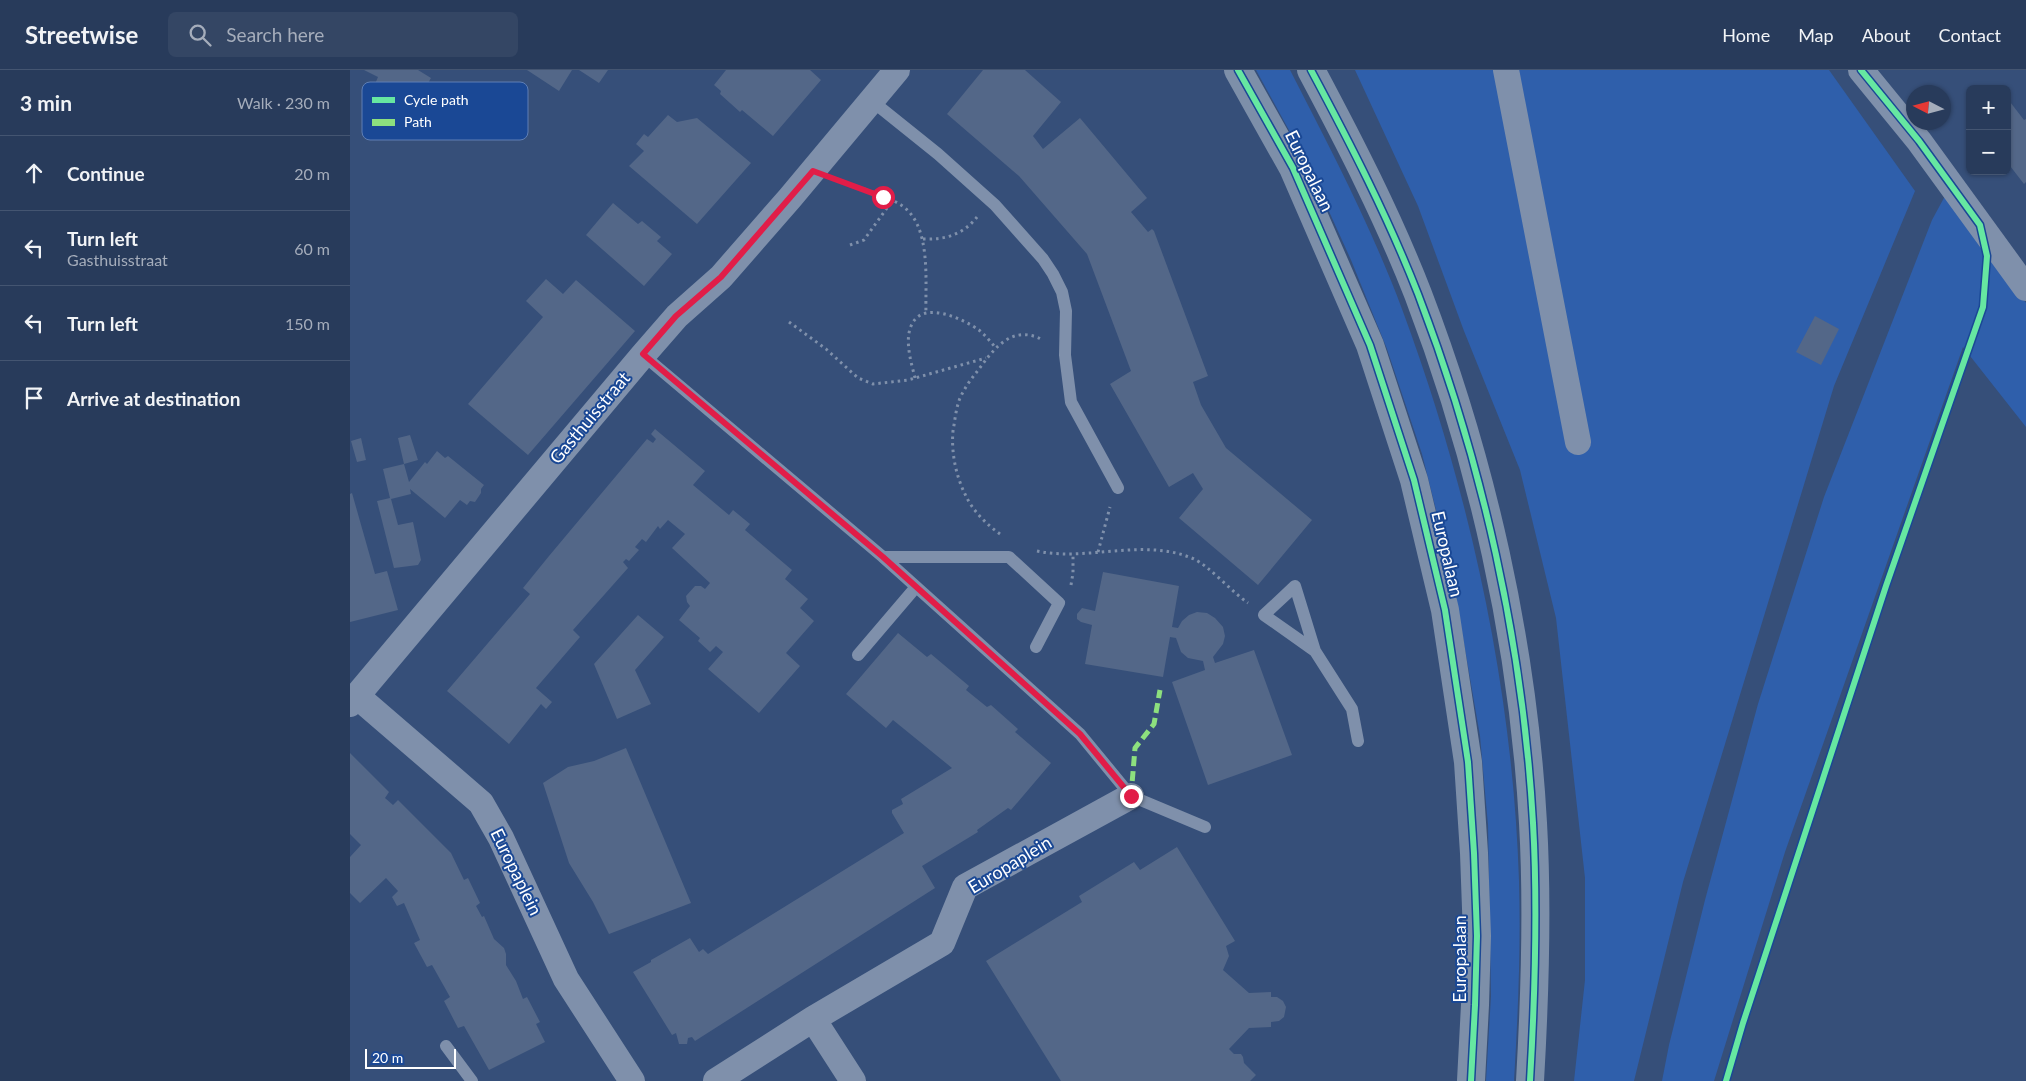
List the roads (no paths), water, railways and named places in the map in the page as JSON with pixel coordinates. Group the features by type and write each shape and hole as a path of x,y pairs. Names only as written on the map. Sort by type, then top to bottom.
{"main road":[{"name":"Europalaan","path":"1238,70 1293,168 1370,344 1414,480 1445,610 1468,762 1474,844 1476,936 1471,1081"},
{"path":"1311,70 1370,185 1417,292 1436,343 1461,418 1503,593 1526,744 1533,824 1536,967 1530,1081"}],"street":[{"name":"Gasthuisstraat","path":"354,700 643,354 676,316 721,277 897,70"},
{"path":"1506,70 1578,442"},
{"path":"1861,70 1919,141 2026,288"},
{"name":"Europaplein","path":"354,700 481,804 501,838 566,979 632,1081"},
{"name":"Europaplein","path":"716,1081 813,1019 942,943 965,887 1131,796"},
{"path":"813,1019 853,1081"}],"lane":[{"path":"872,101 938,154 990,200 1043,259 1062,292 1066,311 1065,351 1071,402 1118,488"},
{"path":"643,354 883,557 1080,734 1131,796 1205,827"},
{"path":"883,557 1009,557 1059,603 1036,647"},
{"path":"1315,651 1264,615 1295,586 1315,651 1352,709 1358,741"},
{"path":"858,654 916,587"},
{"path":"446,1046 472,1081"}]}
